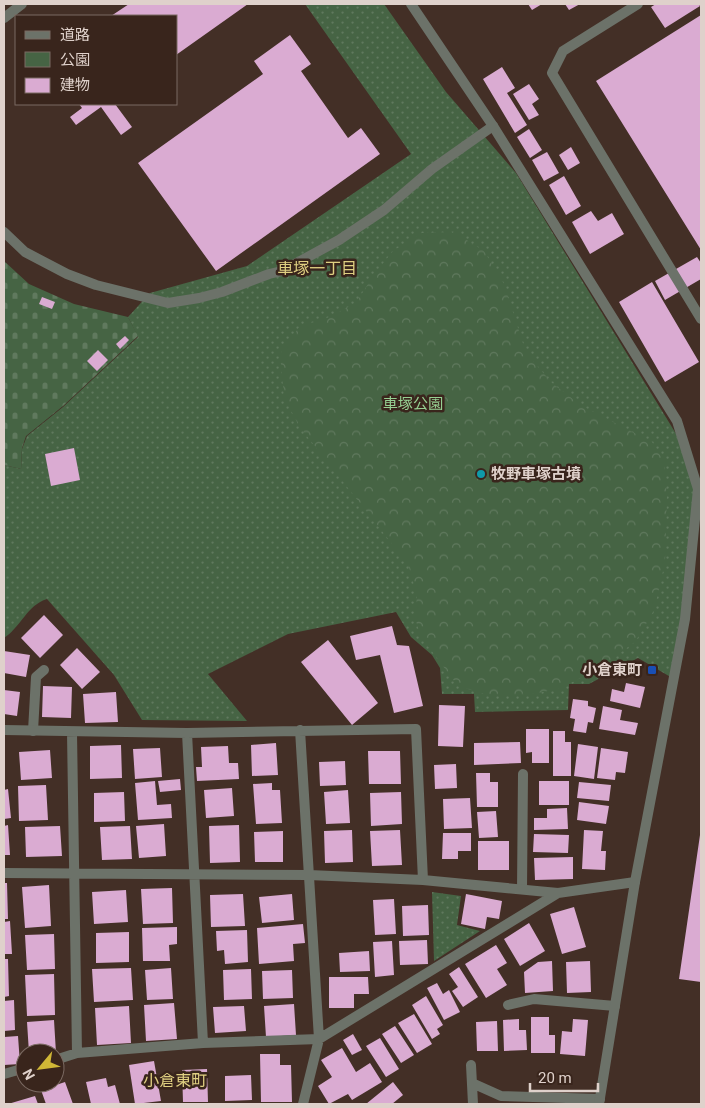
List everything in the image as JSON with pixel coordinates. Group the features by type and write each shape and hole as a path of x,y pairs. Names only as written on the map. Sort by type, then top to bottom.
{"street":[{"path":"4,18 22,4"},
{"path":"411,4 493,126 677,421 698,489 685,619 634,882 600,1102 501,1096 472,1083"},
{"path":"638,4 563,51 552,73 701,319"},
{"path":"4,232 25,252 67,274 96,285 168,302 199,298 282,271 339,240 384,210 432,169 493,126"},
{"path":"32,731 36,677 44,670"},
{"path":"4,730 72,733 187,733 416,729 423,880"},
{"path":"300,730 319,1039 303,1104"},
{"path":"72,733 77,1053"},
{"path":"187,733 204,1043"},
{"path":"522,889 523,774"},
{"path":"4,873 309,875 423,880 558,893 634,882"},
{"path":"65,1057 77,1053 204,1043 319,1039 558,893"},
{"path":"508,1005 534,999 615,1006"},
{"path":"471,1064 473,1104"}],"green space":[{"name":"車塚公園","path":"305,4 384,4 446,92 516,173 686,450 698,489 674,679 638,658 589,684 569,684 568,710 475,712 474,694 442,694 440,668 432,655 411,637 396,612 288,634 208,674 247,721 142,720 114,675 47,599 34,606 4,638 4,465 21,469 22,449 27,436 63,407 138,337 128,317 150,293 247,266 411,154"},
{"path":"454,232 484,251 504,284 526,353 552,383 582,406 652,442 664,461 667,494 665,562 654,611 635,642 595,671 558,689 522,696 484,694 458,686 421,637 415,618 417,595 408,564 299,426 284,397 280,354 300,326 325,319 356,303 373,276 393,251 422,233"},
{"path":"4,261 29,284 74,304 128,317 138,336 63,406 26,436 22,448 21,469 4,465"},
{"path":"432,892 461,896 457,925 480,931 434,961"}],"building":[{"path":"129,4 248,4 178,54 178,15 112,15"},
{"path":"528,4 542,4 532,10"},
{"path":"565,4 580,4 569,10"},
{"path":"656,4 699,4 700,6 665,28 651,7"},
{"path":"701,15 701,250 596,81"},
{"path":"290,35 311,64 301,71 348,138 361,128 380,154 216,271 138,163 263,74 254,61"},
{"path":"502,67 515,88 507,93 527,125 515,133 483,79"},
{"path":"529,84 539,99 532,104 539,115 529,120 513,94"},
{"path":"80,105 116,105 132,127 121,135 101,107 76,125 70,117 82,108"},
{"path":"529,129 542,150 530,158 517,137"},
{"path":"571,147 580,163 568,170 559,155"},
{"path":"547,152 559,173 544,181 532,160"},
{"path":"564,176 581,206 566,215 549,185"},
{"path":"591,211 598,221 612,213 624,234 590,254 572,222"},
{"path":"697,257 701,263 701,279 665,300 655,281"},
{"path":"652,282 699,362 665,382 619,302"},
{"path":"42,297 55,302 52,309 39,304"},
{"path":"125,336 129,340 120,349 116,344"},
{"path":"98,350 108,360 97,371 87,361"},
{"path":"74,448 80,480 51,486 45,454"},
{"path":"44,615 63,635 40,658 21,638"},
{"path":"392,626 397,645 409,646 423,706 394,713 380,655 356,660 350,636"},
{"path":"328,640 378,703 352,725 301,662"},
{"path":"77,648 100,672 82,689 60,665"},
{"path":"4,651 30,655 26,677 4,673"},
{"path":"626,683 645,687 640,708 610,701 612,689 624,692"},
{"path":"43,686 72,687 71,718 42,717"},
{"path":"4,690 20,692 17,716 4,714"},
{"path":"116,692 118,722 85,723 83,694"},
{"path":"573,699 588,701 588,706 596,708 593,723 588,722 586,733 573,731 575,719 570,718"},
{"path":"439,705 465,706 463,747 438,746"},
{"path":"603,706 622,710 620,720 638,723 635,735 599,729"},
{"path":"526,729 549,729 549,763 532,763 532,752 526,753"},
{"path":"553,731 565,731 565,742 571,742 571,776 553,776"},
{"path":"520,742 521,763 474,765 474,743"},
{"path":"276,743 278,775 252,776 251,745"},
{"path":"578,744 598,747 594,779 574,776"},
{"path":"121,745 122,778 90,779 90,746"},
{"path":"228,746 229,763 238,763 239,779 197,781 196,767 202,767 201,747"},
{"path":"160,748 162,777 135,779 133,749"},
{"path":"601,748 628,752 625,773 616,772 615,780 597,778"},
{"path":"50,750 52,778 21,780 19,752"},
{"path":"368,751 400,751 401,784 369,784"},
{"path":"345,761 346,785 320,786 319,762"},
{"path":"456,764 457,788 435,789 434,765"},
{"path":"476,773 490,773 490,782 498,782 498,807 477,807"},
{"path":"180,779 181,790 160,792 158,781"},
{"path":"155,781 157,805 171,804 172,818 138,820 135,783"},
{"path":"539,781 569,781 569,805 539,805"},
{"path":"579,782 611,785 609,801 577,798"},
{"path":"272,783 272,790 280,790 282,823 256,824 253,784"},
{"path":"46,785 48,820 19,821 18,786"},
{"path":"232,788 234,816 206,818 204,790"},
{"path":"8,789 11,818 4,819 4,790"},
{"path":"348,790 350,823 326,824 324,792"},
{"path":"124,792 125,821 94,822 94,793"},
{"path":"401,792 402,824 371,826 370,793"},
{"path":"470,798 472,828 444,829 443,799"},
{"path":"579,802 609,806 606,824 577,820"},
{"path":"567,808 568,829 534,830 534,818 547,818 547,809"},
{"path":"496,811 498,837 479,838 477,812"},
{"path":"164,824 166,856 139,858 136,826"},
{"path":"8,825 10,855 4,855 4,826"},
{"path":"239,825 240,862 210,863 209,826"},
{"path":"60,826 62,856 26,857 25,827"},
{"path":"130,826 132,859 102,860 100,827"},
{"path":"352,830 353,862 325,863 324,831"},
{"path":"400,830 402,865 372,866 370,831"},
{"path":"584,830 603,831 601,851 606,851 605,870 582,869"},
{"path":"283,831 283,862 255,862 254,832"},
{"path":"443,833 471,833 471,851 458,851 458,859 442,859"},
{"path":"534,834 569,835 568,853 533,852"},
{"path":"701,835 701,982 679,979"},
{"path":"478,841 509,841 509,870 478,870"},
{"path":"573,857 573,879 535,880 534,858"},
{"path":"4,883 7,883 8,919 4,919"},
{"path":"49,885 51,926 25,928 22,887"},
{"path":"172,888 173,923 143,924 141,889"},
{"path":"126,890 128,922 94,924 92,892"},
{"path":"243,894 245,926 211,927 210,895"},
{"path":"292,894 294,920 262,923 259,897"},
{"path":"466,894 502,901 499,919 487,917 485,929 461,924"},
{"path":"394,899 396,934 375,935 373,900"},
{"path":"428,905 429,935 403,936 402,906"},
{"path":"574,907 586,947 562,954 550,914"},
{"path":"10,921 12,954 4,954 4,922"},
{"path":"529,923 545,951 520,966 504,939"},
{"path":"303,924 305,943 293,944 294,961 259,964 257,928"},
{"path":"177,927 177,944 169,945 170,961 143,961 142,928"},
{"path":"247,930 248,962 225,964 224,950 217,951 216,931"},
{"path":"129,932 129,962 96,963 96,933"},
{"path":"54,934 55,969 27,970 25,935"},
{"path":"427,940 428,964 400,965 399,941"},
{"path":"392,941 394,975 375,977 373,942"},
{"path":"496,945 507,963 497,969 507,985 486,998 465,964"},
{"path":"369,951 370,971 340,972 339,953"},
{"path":"4,959 8,959 9,996 4,997"},
{"path":"552,961 553,991 525,993 524,972 538,962"},
{"path":"590,961 591,992 567,993 566,962"},
{"path":"459,967 478,997 463,1007 452,991 458,987 449,974"},
{"path":"131,968 133,1000 94,1002 92,969"},
{"path":"171,968 173,999 147,1000 145,970"},
{"path":"251,969 252,999 224,1000 223,970"},
{"path":"292,970 293,998 263,999 262,971"},
{"path":"54,974 55,1015 27,1016 25,975"},
{"path":"329,977 368,977 369,994 354,994 354,1008 329,1008"},
{"path":"437,983 443,994 449,990 460,1012 444,1020 427,988"},
{"path":"426,996 443,1025 437,1029 440,1034 432,1039 412,1005"},
{"path":"14,1000 15,1030 4,1031 4,1001"},
{"path":"174,1003 177,1039 146,1041 144,1005"},
{"path":"294,1004 296,1035 266,1037 264,1006"},
{"path":"129,1006 131,1043 97,1045 95,1008"},
{"path":"244,1006 246,1031 215,1033 213,1007"},
{"path":"414,1014 432,1044 417,1053 398,1023"},
{"path":"531,1017 549,1017 549,1035 555,1035 555,1053 531,1053"},
{"path":"519,1019 519,1030 526,1030 527,1050 504,1051 503,1020"},
{"path":"573,1019 588,1020 585,1056 560,1054 562,1031 572,1032"},
{"path":"54,1020 55,1043 28,1043 27,1022"},
{"path":"497,1021 498,1051 477,1051 476,1022"},
{"path":"395,1026 414,1055 401,1063 382,1034"},
{"path":"353,1034 362,1050 352,1055 343,1040"},
{"path":"18,1036 18,1043 15,1043 15,1064 4,1065 4,1037"},
{"path":"380,1038 399,1069 386,1077 366,1046"},
{"path":"342,1048 356,1072 370,1063 382,1082 352,1100 348,1094 329,1104 318,1086 332,1077 321,1060"},
{"path":"260,1054 280,1054 280,1065 291,1065 292,1102 261,1102"},
{"path":"154,1061 161,1101 135,1104 129,1065"},
{"path":"207,1069 208,1102 183,1102 182,1070"},
{"path":"251,1075 252,1100 225,1101 225,1076"},
{"path":"106,1078 108,1087 115,1085 120,1104 91,1104 86,1082"},
{"path":"65,1082 73,1104 46,1104 42,1093 65,1093"},
{"path":"393,1082 403,1095 392,1104 366,1104"},
{"path":"35,1096 38,1104 8,1104"}],"place":[{"name":"牧野車塚古墳","path":"481,474"},
{"name":"小倉東町","path":"652,670"}],"district":[{"name":"車塚一丁目","path":"317,268"},
{"name":"小倉東町","path":"175,1080"}]}
